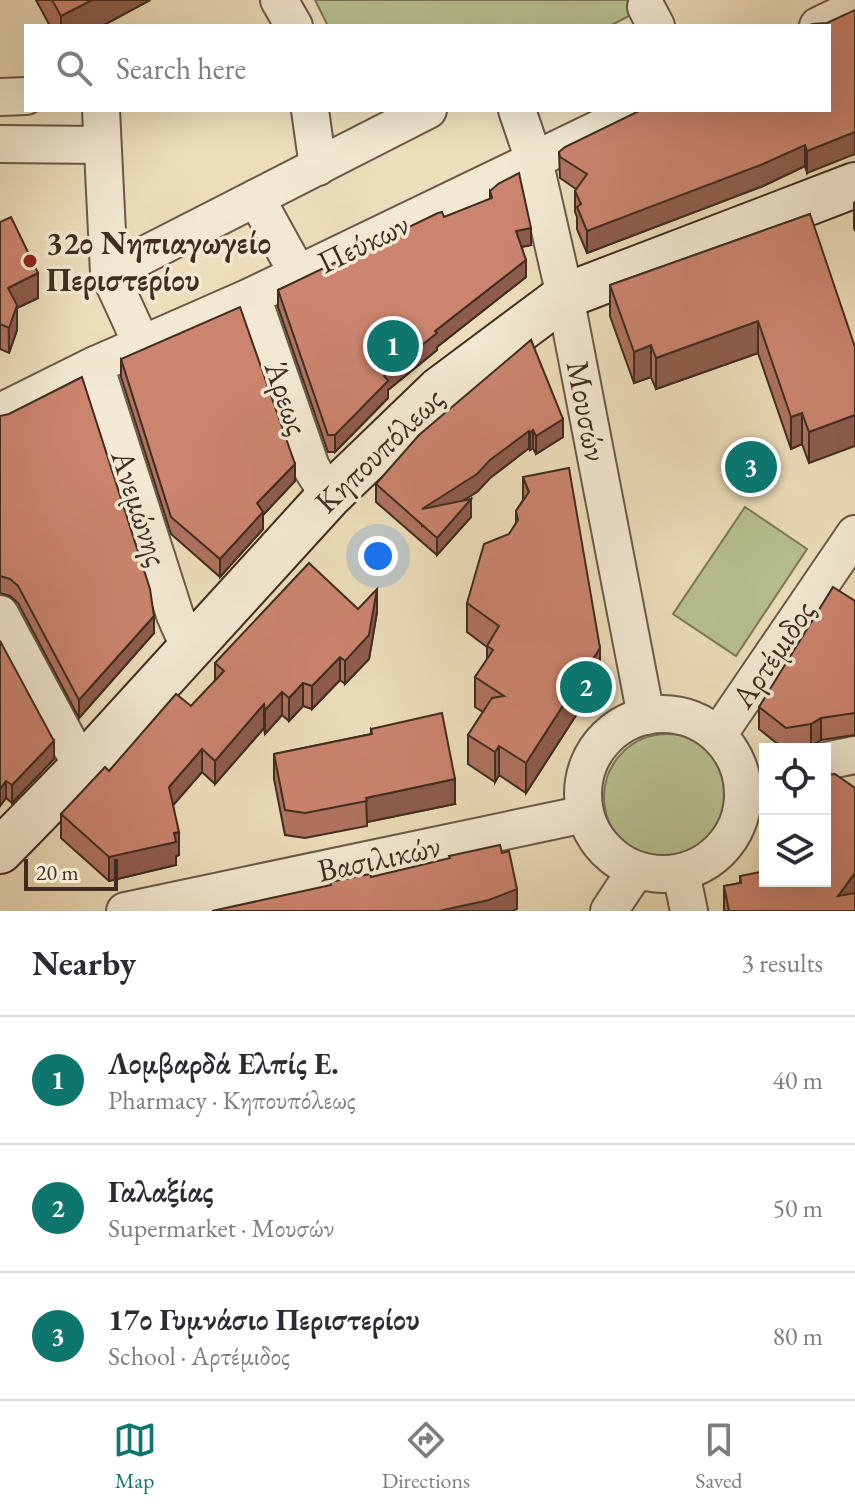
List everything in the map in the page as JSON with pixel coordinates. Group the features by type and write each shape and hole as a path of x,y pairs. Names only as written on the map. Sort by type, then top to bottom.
{"street":[{"path":"279,0 293,24"},
{"path":"822,24 855,8"},
{"path":"0,97 24,96"},
{"path":"310,112 318,167"},
{"path":"109,273 424,112"},
{"name":"Μουσών","path":"518,112 534,160 565,296 646,716"},
{"name":"Πεύκων","path":"0,412 95,365 252,296 634,112"},
{"path":"0,144 102,128 109,273 142,345"},
{"name":"Κηπουπόλεως","path":"0,851 82,767 329,496 439,390 565,296 855,185"},
{"path":"256,198 298,274"},
{"name":"Άρεως","path":"252,296 311,467 329,496"},
{"name":"Ανεμώνης","path":"95,365 175,615 190,649"},
{"name":"Αρτέμιδος","path":"718,735 855,534"},
{"path":"0,614 82,767"},
{"path":"672,714 697,721 718,735 754,776 737,827 723,848 704,863 681,873 658,875 636,870 604,849 592,832 585,814 583,793 586,772 595,752 609,736 626,723 646,716 672,714"},
{"path":"831,760 855,755"},
{"name":"Βασιλικών","path":"125,911 585,814"},
{"path":"609,911 636,870"},
{"path":"681,873 689,911"}],"green space":[{"path":"315,0 659,0 614,24 327,24"},
{"path":"745,507 807,549 736,656 673,614"},
{"path":"667,734 691,739 711,753 725,773 730,797 725,821 711,841 691,855 667,860 643,855 623,841 609,821 604,797 609,773 623,753 643,739"}],"building":[{"path":"52,0 92,0 61,16"},
{"path":"855,10 855,132 807,151 805,145 587,231 577,207 581,204 575,191 587,174 560,157 559,152 637,112 831,112 831,24 812,24 827,23"},
{"path":"519,173 531,228 516,231 526,260 435,331 437,333 384,376 388,381 335,435 328,435 278,290 438,213 442,212 444,217 492,198 490,191"},
{"path":"810,214 855,347 855,415 809,432 802,413 791,417 758,321 656,358 651,345 634,352 610,285"},
{"path":"11,217 38,273 8,288 17,305 9,328 0,324 0,222"},
{"path":"240,307 295,464 257,503 263,512 220,559 171,517 121,359"},
{"path":"531,340 563,419 536,436 533,430 529,431 490,460 477,474 422,509 471,499 437,538 376,484 419,435"},
{"path":"82,377 150,589 154,616 79,700 18,586 0,576 0,416"},
{"path":"569,468 600,648 526,763 499,746 495,752 468,735 492,698 504,696 475,677 493,650 487,646 499,626 467,603 484,544 509,534 518,520 516,511 529,492 523,477"},
{"path":"309,563 358,609 377,589 369,635 345,661 340,657 312,686 303,683 289,698 282,692 265,710 264,704 215,761 202,749 169,787 179,832 174,833 176,842 109,857 61,814 105,767 109,771 176,694 191,706 224,671 215,663"},
{"path":"833,587 855,601 855,713 786,728 759,707"},
{"path":"0,641 54,741 12,785 6,781 0,789"},
{"path":"442,713 455,779 305,813 285,810 274,754 372,734 371,729"},
{"path":"831,774 855,788 855,873 838,896 855,893 855,911 729,911 724,886 741,883 740,876 759,872 759,887 831,887"},
{"path":"500,845 502,853 509,851 517,889 489,900 439,911 212,911 331,885 330,882 370,874 371,877"}],"place":[{"name":"32ο Νηπιαγωγείο Περιστερίου","path":"30,261"},
{"name":"Λομβαρδά Ελπίς Ε.","path":"393,346"},
{"name":"17ο Γυμνάσιο Περιστερίου","path":"751,467"},
{"name":"Γαλαξίας","path":"586,687"}]}
